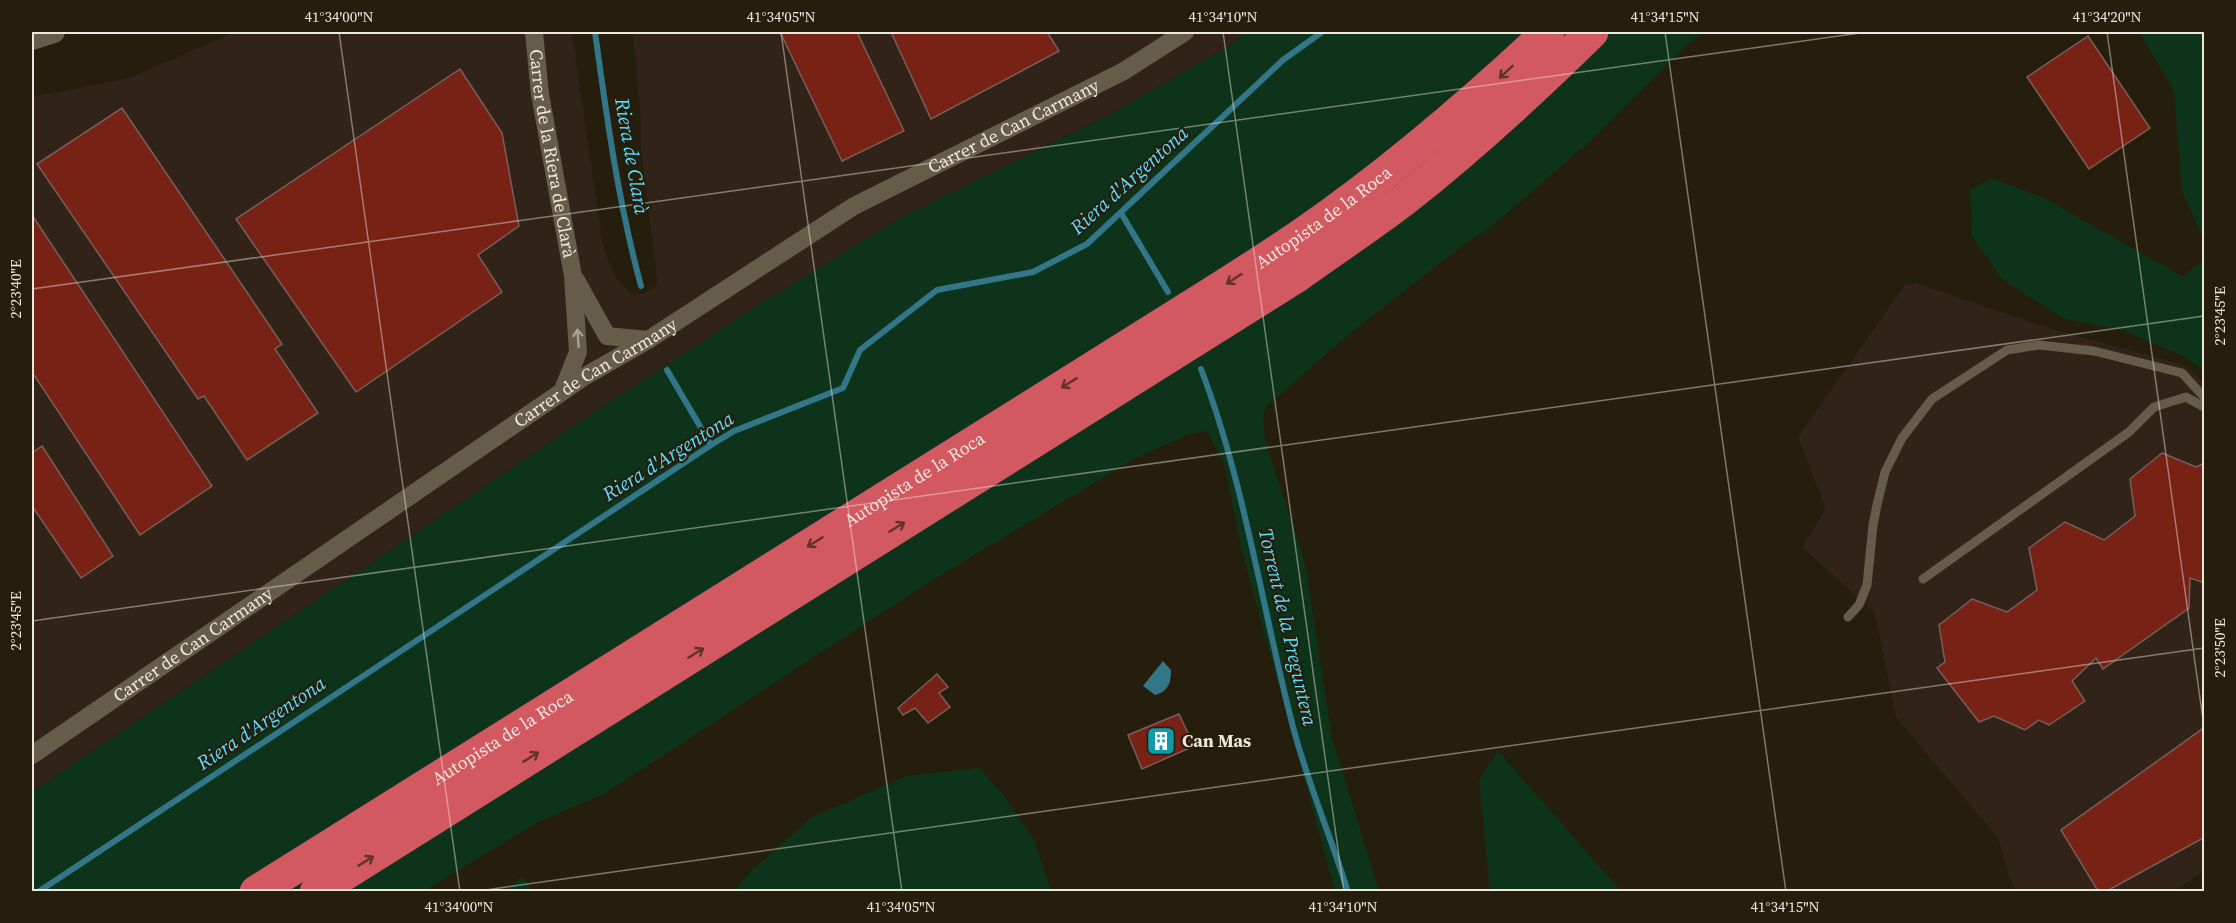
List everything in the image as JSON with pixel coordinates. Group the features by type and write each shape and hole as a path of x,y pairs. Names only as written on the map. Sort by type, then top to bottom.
{"highway":[{"name":"Autopista de la Roca","path":"256,891 1185,310 1304,233 1376,181 1459,114 1548,32"},
{"name":"Autopista de la Roca","path":"316,891 1297,276 1402,201 1461,154 1527,96 1592,32"}],"street":[{"path":"32,39 54,32"},
{"name":"Carrer de la Riera de Clarà","path":"534,32 540,94 573,276 579,352 561,393"},
{"name":"Carrer de Can Carmany","path":"32,754 505,429 855,206 1124,71 1185,32"},
{"name":"Carrer de la Riera de Clarà","path":"573,276 607,336 648,340"}],"lane":[{"path":"1848,617 1859,605 1868,585 1877,505 1885,472 1902,438 1932,399 2007,350 2039,345 2094,351 2182,373 2205,397"},
{"path":"1923,579 2129,432 2154,407 2186,397 2205,407"}],"shaded area":[{"path":"235,32 572,32 602,241 617,280 631,293 643,294 658,285 641,149 641,121 633,32 1247,32 1226,48 1111,114 899,219 601,408 32,792 32,97 129,78"},
{"path":"1916,283 2051,329 2184,365 2204,383 2204,871 2174,891 2017,891 2010,879 1998,838 1896,717 1875,613 1802,547 1826,509 1798,437 1905,285"}],"green space":[{"path":"1247,32 1704,32 1687,45 1588,143 1491,227 1466,243 1349,334 1266,407 1263,417 1265,441 1305,563 1332,738 1379,891 1335,891 1242,551 1225,465 1207,431 1189,434 1134,459 923,586 604,794 538,822 424,891 32,892 32,792 601,408 763,302 899,219 1111,114 1226,48"},
{"path":"2139,32 2204,32 2204,240 2182,191 2174,90"},
{"path":"1992,178 2044,198 2183,277 2204,259 2204,371 2187,358 2123,330 2064,319 2002,279 1972,236 1970,190"},
{"path":"1498,751 1621,891 1490,891 1479,780"},
{"path":"979,768 1003,794 1034,840 1051,891 734,891 752,870 811,818 906,776"},
{"path":"522,876 532,891 506,891"}],"water":[{"path":"1163,661 1171,670 1170,679 1166,689 1155,695 1143,686"}],"building":[{"path":"780,32 857,32 904,131 842,161"},
{"path":"891,32 1047,32 1059,51 931,119"},
{"path":"2088,36 2150,128 2089,169 2027,77"},
{"path":"460,69 502,133 519,226 478,255 502,292 356,392 236,219"},
{"path":"122,108 282,344 275,349 318,413 247,460 204,396 198,399 37,164"},
{"path":"32,215 212,486 140,535 32,372"},
{"path":"42,446 113,556 81,578 32,506 32,453"},
{"path":"2162,453 2196,467 2205,463 2205,583 2190,578 2189,608 2103,669 2096,658 2072,681 2085,701 2049,725 2039,720 2025,730 1994,716 1979,722 1937,668 1945,662 1939,625 1972,599 2007,612 2037,590 2029,548 2065,522 2104,540 2135,516 2130,479"},
{"path":"937,674 948,687 939,693 950,707 928,723 915,708 903,715 898,708"},
{"name":"Can Mas","path":"1179,714 1194,746 1142,769 1128,735"},
{"path":"2205,727 2205,837 2107,891 2098,891 2061,830"}],"waterway":[{"name":"Riera de Clarà","path":"595,32 620,191 641,286"},
{"name":"Riera d'Argentona","path":"38,892 711,445 734,431 843,388 860,350 937,290 1033,272 1087,244 1283,60 1322,32"},
{"path":"1121,213 1168,292"},
{"name":"Torrent de la Preguntera","path":"1201,369 1230,457 1299,747 1348,892"},
{"name":"Riera de Clarà","path":"667,370 711,445"}],"place":[{"name":"Can Mas","path":"1161,741"}]}
